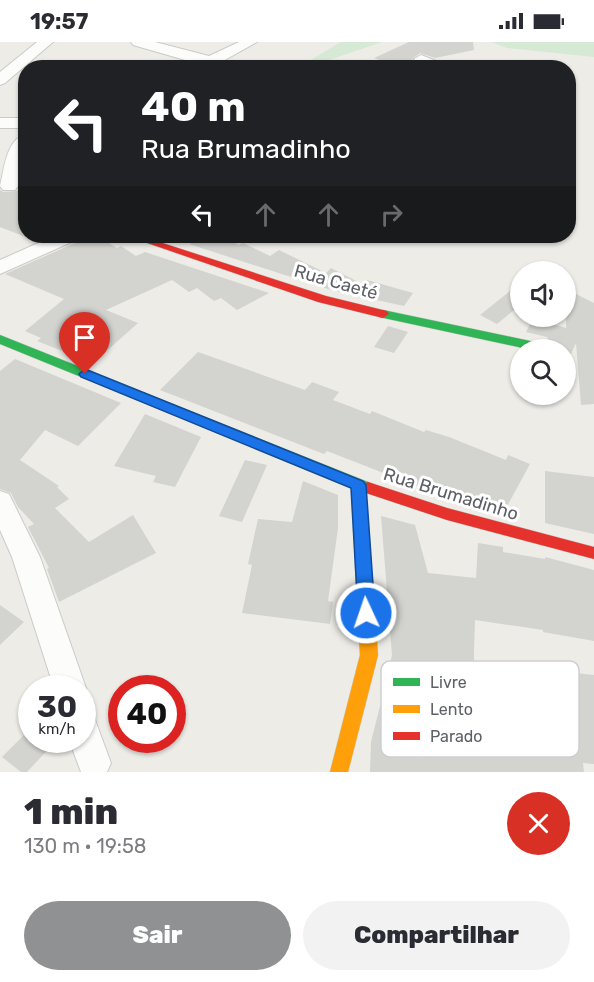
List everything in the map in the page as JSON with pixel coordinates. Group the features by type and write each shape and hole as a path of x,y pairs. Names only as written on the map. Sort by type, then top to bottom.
{"street":[{"path":"24,60 46,42"},
{"path":"138,42 207,60"},
{"path":"213,60 250,42"},
{"path":"0,80 18,65"},
{"path":"0,123 18,123"},
{"path":"9,186 18,151"},
{"path":"0,268 54,243"},
{"name":"Rua Caeté","path":"153,243 322,299 510,341"},
{"name":"Rua Brumadinho","path":"0,339 358,485 447,514 594,553"},
{"path":"339,772 369,655 358,485"},
{"path":"0,501 26,557 66,675"},
{"path":"91,753 94,763"}],"green space":[{"path":"341,42 382,42 329,60 311,60"},
{"path":"491,42 594,42 594,57 507,48"}],"building":[{"path":"409,42 473,42 474,50 435,58 420,53 413,60 374,58"},
{"path":"18,188 18,234 0,227 0,190 3,192 17,191"},
{"path":"75,243 109,243 117,248 121,246 136,256 145,252 269,293 237,310 221,298 214,301 197,288 189,292 172,280 106,310 138,323 93,363 37,341 41,338 25,331 64,299 5,274"},
{"path":"235,243 239,245 243,243 270,256 279,250 326,273 331,268 364,285 367,280 413,293 404,306 331,290 189,244"},
{"path":"510,291 510,313 497,324 480,315"},
{"path":"576,294 594,303 594,404 581,405 576,339 548,339 526,332 528,327 576,327"},
{"path":"388,326 408,332 394,353 374,347"},
{"path":"198,352 305,390 312,382 339,392 333,400 370,414 372,411 424,432 426,430 449,437 506,460 508,455 530,464 504,512 470,501 469,503 440,495 327,451 324,454 160,390"},
{"path":"15,359 121,403 78,446 45,430 20,460 59,486 57,487 69,499 55,508 89,542 133,515 156,553 59,602 47,569 49,568 28,527 34,524 18,507 11,493 0,489 0,371"},
{"path":"145,414 201,437 175,487 153,482 156,476 114,466"},
{"path":"245,460 267,465 242,522 219,516"},
{"path":"545,471 594,477 594,534 545,523"},
{"path":"303,481 338,495 338,528 328,601 333,602 330,624 242,613 252,565 248,564 258,519 292,522"},
{"path":"381,516 415,525 428,573 476,578 478,543 503,547 503,552 545,559 545,557 594,570 594,641 543,632 543,630 475,620 474,661 391,661"},
{"path":"0,605 24,622 0,645"},
{"path":"579,673 594,675 594,764 583,763 584,772 370,772 371,742 380,706 381,757 579,757"},
{"path":"18,741 18,753 45,753 27,772 21,772 2,757"}],"traffic: fast":[{"path":"383,314 510,341"},
{"path":"0,339 368,488"}],"traffic: slow":[{"path":"339,772 369,655 358,485"}],"traffic: jam":[{"path":"153,243 322,299 383,314"},
{"path":"368,488 447,514 594,553"}],"route":[{"path":"85,374 358,485 366,613"}]}
